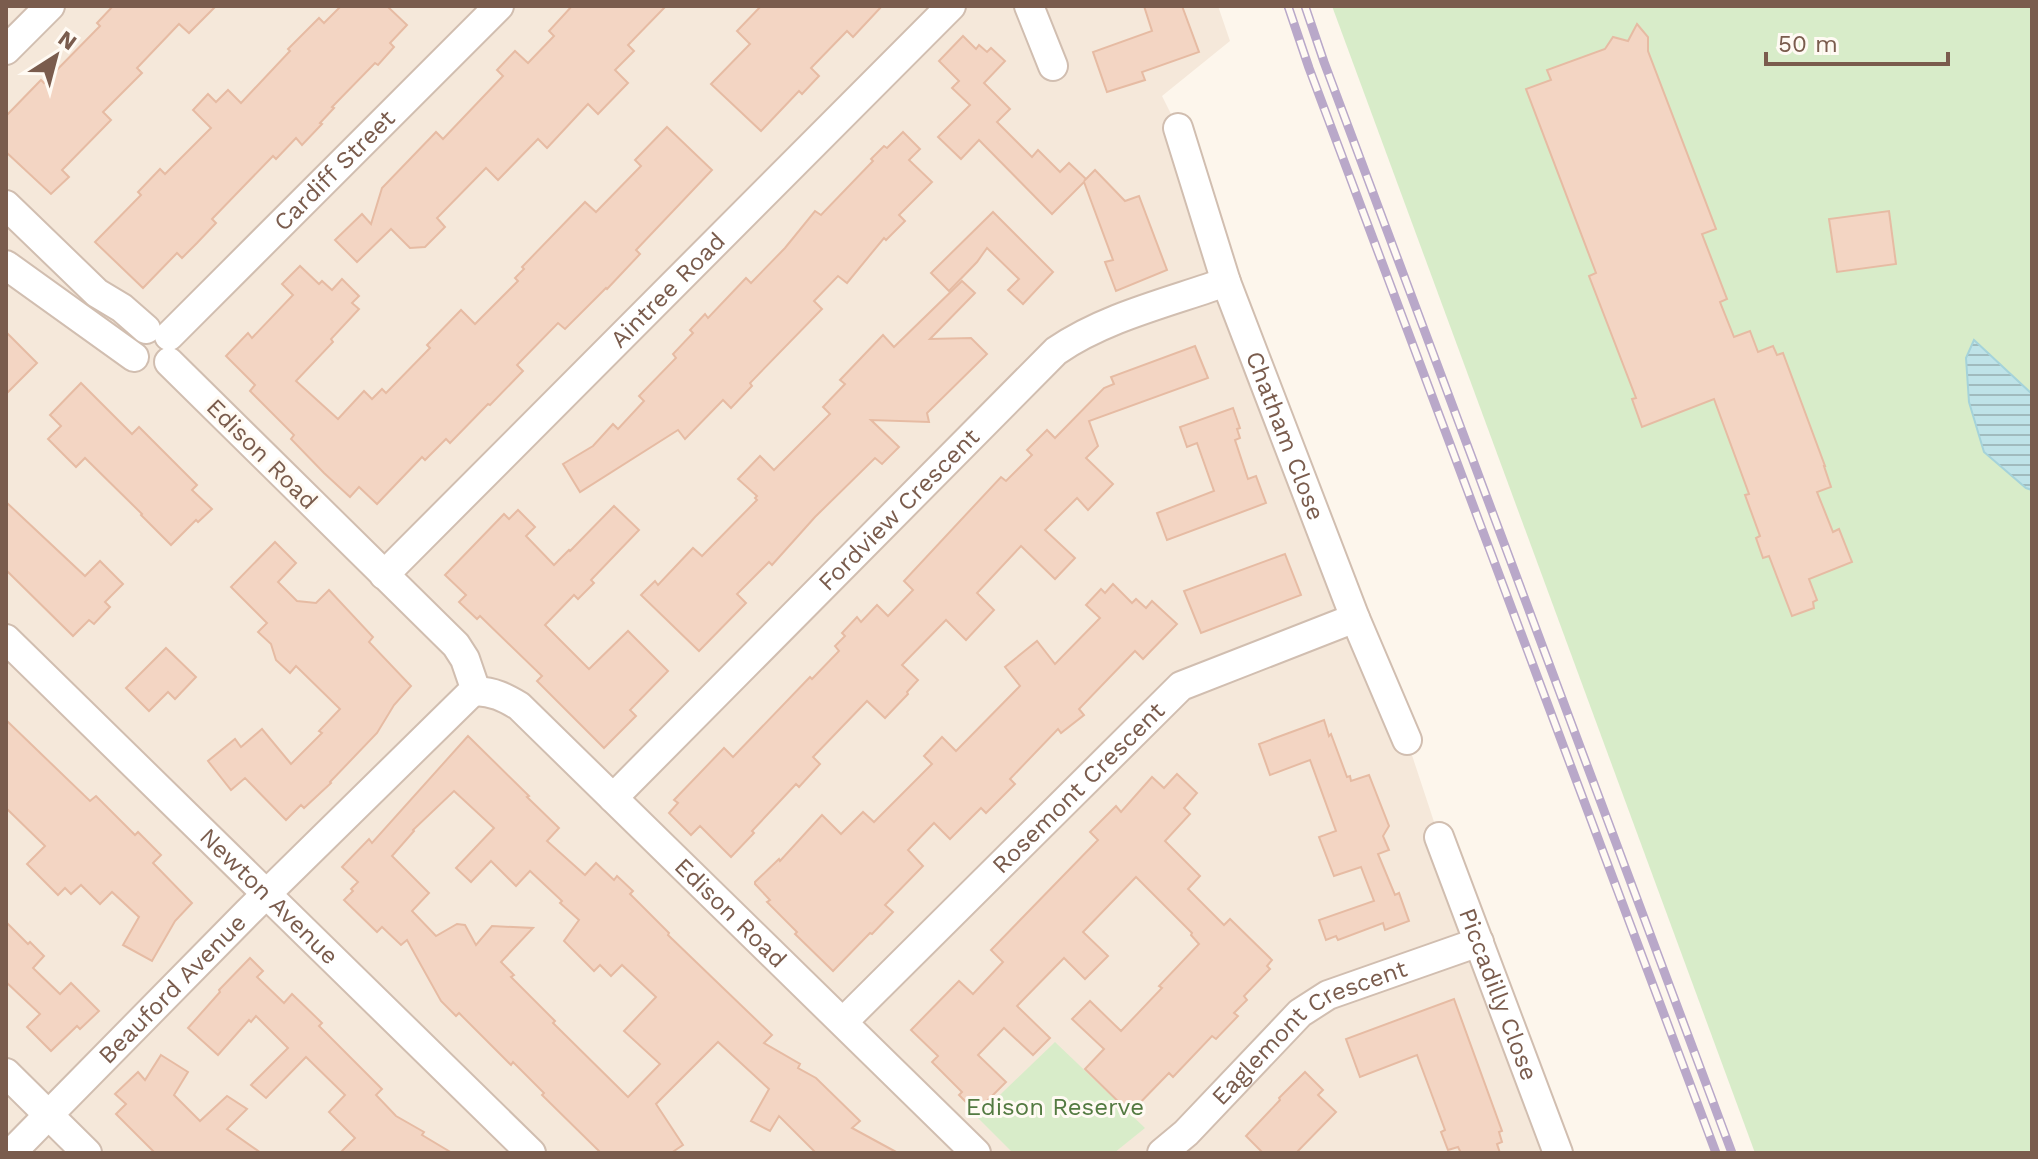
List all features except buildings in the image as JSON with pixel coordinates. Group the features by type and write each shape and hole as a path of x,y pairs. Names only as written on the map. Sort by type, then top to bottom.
{"street":[{"path":"6,50 50,6"},
{"name":"Cardiff Street","path":"162,342 499,6"},
{"name":"Aintree Road","path":"384,575 951,6"},
{"path":"1029,6 1053,66"},
{"name":"Chatham Close","path":"1178,128 1226,282 1355,618 1407,740"},
{"name":"Edison Road","path":"6,205 97,293 122,308 162,342 384,575 456,645 465,659 474,692 501,695 519,706 976,1153"},
{"path":"10,277 150,369 157,370 162,342"},
{"name":"Fordview Crescent","path":"613,798 1056,351 1075,338 1110,323 1226,282"},
{"name":"Rosemont Crescent","path":"843,1022 1181,686 1355,618"},
{"name":"Newton Avenue","path":"6,639 531,1153"},
{"name":"Beauford Avenue","path":"11,1153 266,894 474,692"},
{"name":"Piccadilly Close","path":"1439,837 1558,1153"},
{"name":"Eaglemont Crescent","path":"1162,1153 1186,1133 1300,1013 1328,995 1479,942"},
{"path":"6,1073 87,1153"}],"shaded area":[{"path":"6,6 1218,6 1230,41 1162,96 1178,128 1558,1153 6,1153"}],"green space":[{"path":"1332,6 2032,6 2032,1153 1755,1153"},
{"name":"Edison Reserve","path":"1055,1042 1145,1128 1114,1153 1013,1153 977,1117"}],"water":[{"path":"1974,340 2032,394 2032,490 1984,452 1969,402 1966,358"}],"railway":[{"path":"1288,6 1716,1153"},
{"path":"1305,6 1732,1153"}]}
